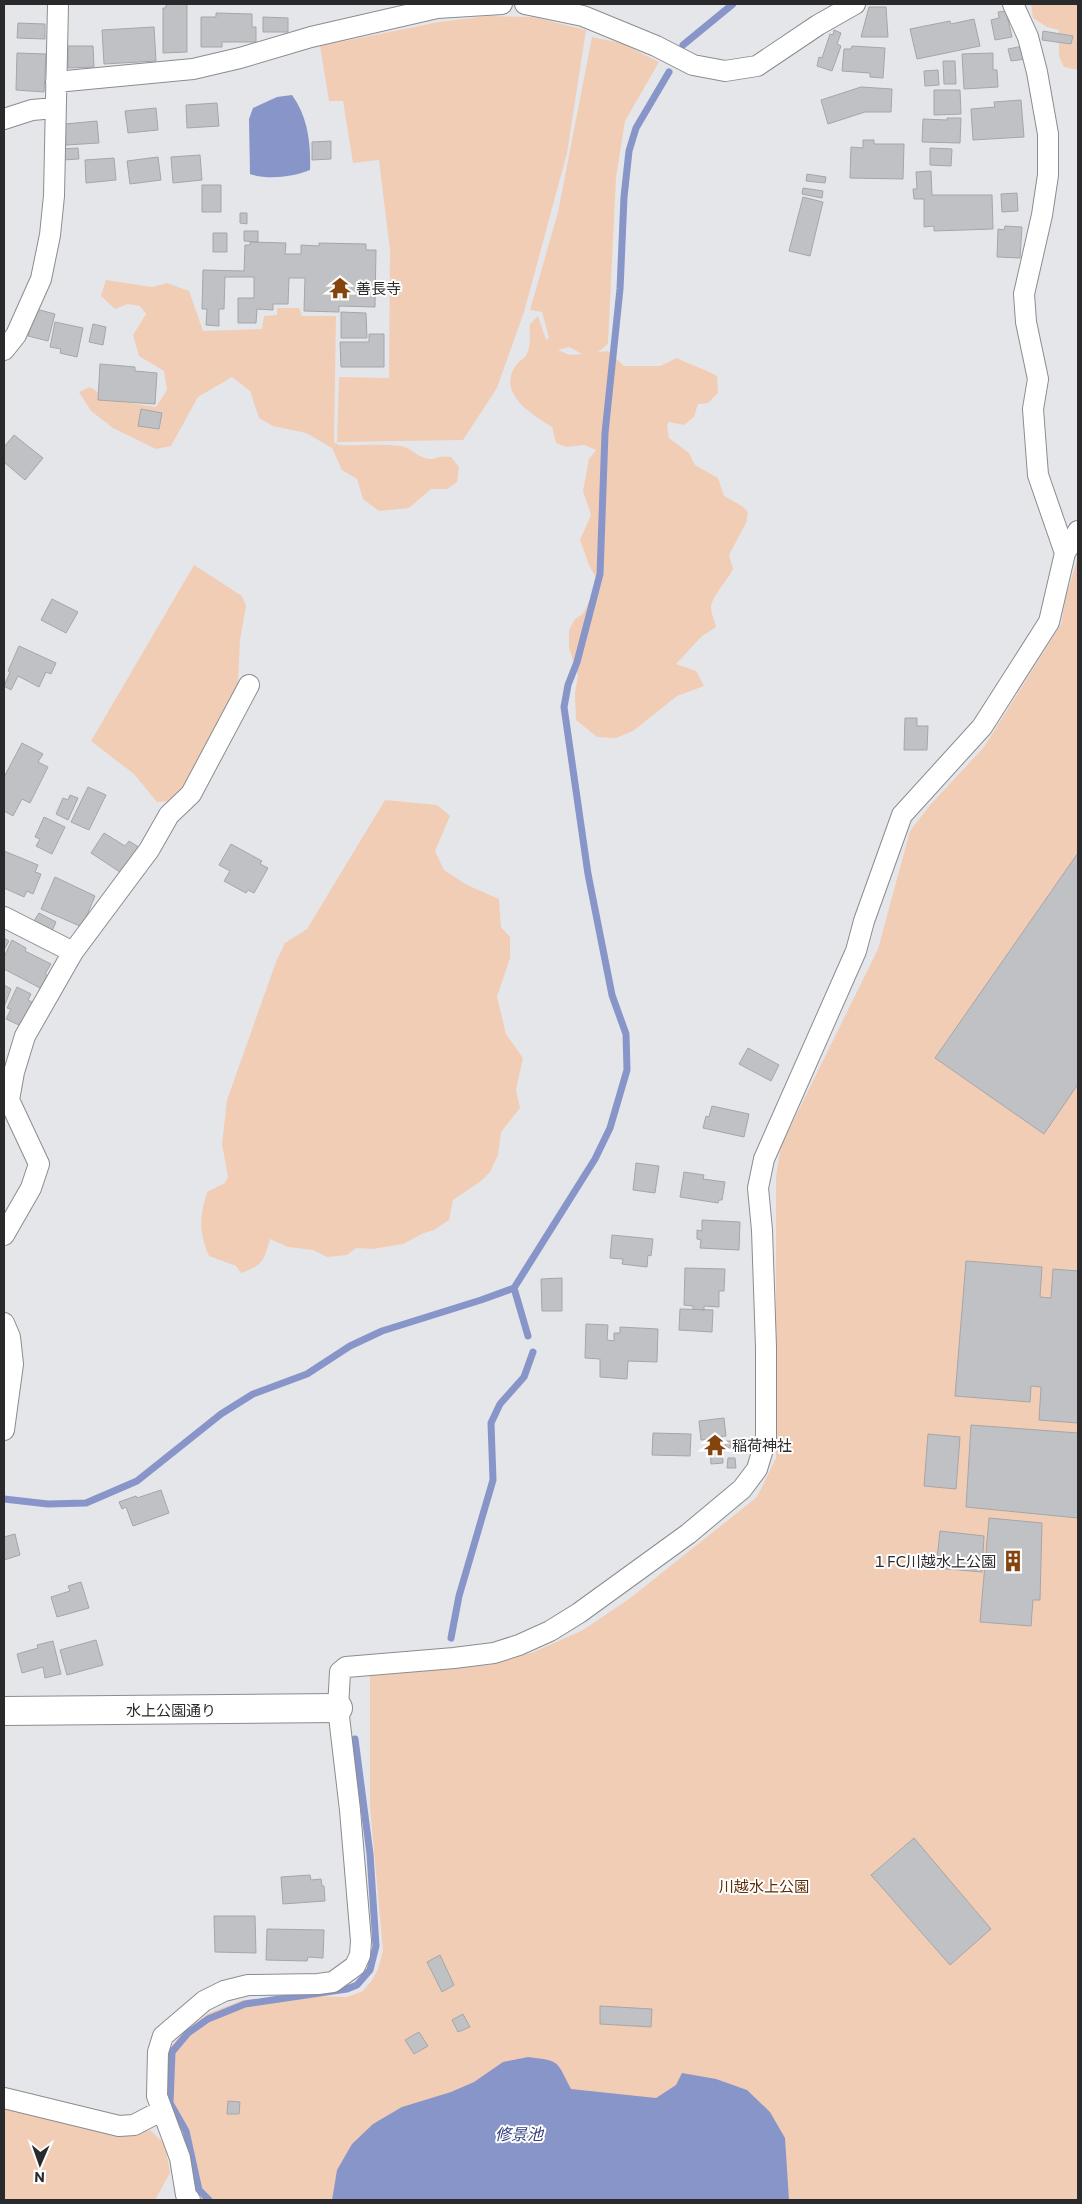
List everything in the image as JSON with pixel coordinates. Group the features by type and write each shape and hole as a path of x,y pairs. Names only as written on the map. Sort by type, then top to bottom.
{"street":[{"path":"4,350 16,335 41,279 50,235 54,196 58,4"},
{"path":"56,82 193,70 310,37 437,8 502,4"},
{"path":"525,4 583,16 656,46 693,65 725,71 756,66 818,25 855,4"},
{"path":"1012,4 1028,37 1037,72 1048,134 1048,175 1042,215 1024,294 1026,322 1038,379 1033,408 1038,475 1065,553"},
{"path":"4,119 32,110 55,108"},
{"path":"190,2200 186,2195 180,2158 157,2096 158,2052 163,2036 204,2001 224,1991 248,1986 333,1982 355,1966 360,1955 350,1810 338,1708 340,1672 346,1667 494,1653 519,1645 550,1631 579,1613 688,1534 742,1489 757,1469 766,1439 766,1328 762,1230 758,1188 764,1159 856,952 864,921 902,815 982,727 1050,622 1065,553 1078,531"},
{"path":"4,1235 32,1188 39,1164 9,1100 14,1072 26,1036 74,952 149,850 169,815 192,794 249,685"},
{"path":"4,917 74,952"},
{"path":"4,1323 10,1337 13,1364 4,1430"},
{"name":"水上公園通り","path":"4,1710 338,1708"},
{"path":"4,2098 119,2126 134,2125 161,2110"}],"green space":[{"path":"1031,4 1078,4 1078,70 1064,67 1059,56 1059,30 1047,27 1033,18"},
{"path":"488,16 533,17 586,30 567,153 524,312 497,388 463,440 337,442 339,377 389,378 390,251 379,160 353,163 343,101 329,101 320,46 439,22"},
{"path":"592,37 621,43 659,62 625,121 616,177 608,344 598,352 608,351 624,366 660,366 677,358 717,376 718,393 708,403 698,404 694,417 684,425 669,422 667,426 669,438 689,453 695,465 718,478 724,496 742,506 748,512 746,523 729,555 733,569 712,603 711,609 716,627 702,636 676,664 696,671 704,686 677,696 633,731 616,738 597,737 576,720 575,693 578,676 569,648 569,630 575,619 583,614 592,596 596,578 580,540 591,515 583,491 589,459 596,450 584,445 566,447 556,443 552,427 519,402 513,394 510,385 511,375 516,365 528,351 530,324 538,316 546,340 549,338 542,312 530,310 558,212","holes":["569,347 582,354 570,355 558,350"]},
{"path":"106,280 152,287 167,283 189,291 203,331 262,329 264,316 277,315 277,308 299,308 302,316 336,316 334,442 339,445 401,446 429,459 444,456 451,457 459,467 457,482 447,489 431,489 409,508 379,511 363,499 357,479 342,470 332,448 306,433 273,426 259,418 250,391 232,377 198,397 171,446 156,449 113,428 91,411 79,392 90,387 110,400 156,407 167,390 164,371 139,356 133,335 146,314 140,306 128,304 115,309 101,296"},
{"name":"川越水上公園","path":"1078,557 1078,2200 198,2200 166,2102 169,2049 182,2033 209,2013 243,2000 314,1996 347,1997 363,1991 378,1969 383,1951 370,1807 370,1676 490,1665 534,1652 583,1630 629,1599 757,1497 776,1458 776,1176 781,1146 878,949 910,831 931,804 984,747 1061,624 1065,600"},
{"path":"194,565 242,596 246,606 240,640 238,683 191,779 168,801 157,802 134,774 91,741"},
{"path":"385,800 437,805 450,816 435,851 444,870 467,885 499,899 501,927 510,937 510,958 497,997 506,1034 523,1058 516,1090 520,1108 501,1132 498,1155 490,1172 481,1181 453,1200 449,1220 434,1230 403,1244 373,1249 356,1248 347,1255 327,1257 313,1250 288,1247 270,1239 262,1261 241,1273 236,1266 209,1256 203,1239 201,1224 207,1192 225,1183 228,1177 222,1144 227,1100 276,962 285,943 307,929"},
{"path":"4,2107 126,2135 150,2130 165,2144 170,2173 155,2200 4,2200"}],"water":[{"path":"292,95 302,112 305,122 310,150 310,170 280,177 250,174 249,119 253,108 277,97"},
{"name":"修景池","path":"528,2057 547,2060 557,2064 571,2089 656,2098 676,2085 682,2073 716,2079 747,2090 770,2112 785,2138 789,2200 332,2200 337,2170 352,2144 373,2124 402,2107 451,2092 474,2082 503,2062"}],"building":[{"path":"166,4 187,4 187,52 163,53 163,8 166,8"},
{"path":"869,7 886,7 888,37 861,37"},
{"path":"1006,11 1012,37 995,40 991,20 999,18 998,12"},
{"path":"216,13 252,14 252,27 256,27 256,42 222,42 222,47 201,47 201,17 216,17"},
{"path":"263,17 288,18 288,32 263,32"},
{"path":"974,19 980,46 917,59 910,29 950,21 951,24"},
{"path":"18,23 45,24 45,39 17,38"},
{"path":"154,27 156,61 104,64 102,30"},
{"path":"834,30 841,33 837,44 841,46 832,71 817,66 819,57 822,58 830,34 833,35"},
{"path":"1043,31 1073,36 1071,44 1042,40"},
{"path":"68,46 93,46 94,67 68,68"},
{"path":"852,46 885,48 883,78 870,77 870,73 842,71 844,49 851,49"},
{"path":"1023,46 1026,59 1011,61 1008,49"},
{"path":"17,53 46,54 44,92 16,90"},
{"path":"993,53 993,70 997,70 998,87 964,89 962,54"},
{"path":"943,61 955,61 956,84 944,84"},
{"path":"938,70 939,85 925,86 924,71"},
{"path":"861,87 892,89 891,112 865,112 828,124 821,100"},
{"path":"934,90 960,90 961,114 934,115"},
{"path":"1021,100 1024,137 973,140 971,109 995,107 994,102"},
{"path":"217,103 219,126 187,128 186,105"},
{"path":"156,108 158,130 128,133 125,111"},
{"path":"947,118 961,118 960,143 922,142 923,119 947,120"},
{"path":"97,121 99,143 66,145 65,124"},
{"path":"863,140 874,140 874,144 904,144 903,179 850,178 851,147 863,148"},
{"path":"331,141 331,159 312,160 312,142"},
{"path":"78,148 79,159 62,160 61,149"},
{"path":"930,148 952,149 951,166 930,165"},
{"path":"200,155 202,180 173,183 171,157"},
{"path":"158,157 161,180 130,184 127,161"},
{"path":"114,158 116,180 86,183 85,160"},
{"path":"931,171 932,195 992,195 993,229 934,231 934,226 924,227 924,199 914,199 913,189 917,189 916,172"},
{"path":"807,174 826,177 825,183 806,181"},
{"path":"202,185 221,185 221,212 202,212"},
{"path":"803,188 823,191 822,198 802,194"},
{"path":"1017,193 1018,211 1002,212 1001,194"},
{"path":"803,197 823,202 810,256 789,251"},
{"path":"240,213 247,213 247,224 240,223"},
{"path":"1005,226 1022,227 1020,258 997,257 998,229 1004,230"},
{"path":"244,231 258,231 258,242 244,241"},
{"path":"213,233 227,233 227,252 213,252"},
{"name":"善長寺","path":"250,242 286,243 285,254 301,254 301,245 319,246 319,243 366,244 366,250 376,250 375,307 339,306 339,312 304,311 305,278 289,278 288,304 273,304 273,310 257,309 256,323 238,323 238,298 254,298 254,277 225,277 224,309 219,309 219,326 206,325 207,309 202,309 203,270 244,271 245,245 250,245"},
{"path":"36,309 55,314 48,341 28,336"},
{"path":"341,312 366,313 367,338 341,338"},
{"path":"55,322 83,328 77,357 60,353 61,349 50,347"},
{"path":"93,324 106,327 103,345 89,342"},
{"path":"369,334 384,334 384,367 341,367 340,342 369,342"},
{"path":"100,364 135,367 135,371 157,373 155,404 98,400"},
{"path":"141,409 162,413 159,429 138,426"},
{"path":"14,435 43,458 25,480 4,462 4,447"},
{"path":"52,599 78,612 66,633 41,620"},
{"path":"19,646 56,663 51,674 46,672 39,687 18,676 11,690 4,686 10,672 8,671"},
{"path":"905,718 917,718 917,726 928,726 927,750 904,750"},
{"path":"22,743 43,754 38,762 48,767 30,803 22,799 13,816 4,811 4,777"},
{"path":"88,787 106,795 89,830 71,822"},
{"path":"70,795 78,798 68,820 56,814 63,798 68,800"},
{"path":"44,817 65,827 52,854 36,846 40,839 35,837"},
{"path":"104,833 125,846 129,841 140,848 123,874 91,853"},
{"path":"231,844 262,861 260,864 268,868 254,893 248,890 246,893 224,881 230,871 219,865"},
{"path":"4,851 38,865 35,872 41,874 33,894 27,891 24,897 4,888"},
{"path":"1078,853 1078,1084 1044,1134 935,1058"},
{"path":"55,877 95,896 82,927 41,909"},
{"path":"39,913 56,922 52,931 34,921"},
{"path":"4,938 9,941 4,950"},
{"path":"12,940 26,948 25,951 51,964 45,974 49,976 42,989 4,969 4,957"},
{"path":"4,985 11,989 4,1007"},
{"path":"17,987 31,994 28,1000 34,1003 26,1021 22,1020 19,1025 6,1019 11,1009 7,1008"},
{"path":"748,1048 779,1065 771,1081 739,1064"},
{"path":"712,1106 749,1114 744,1137 703,1128 706,1116 709,1117"},
{"path":"636,1163 659,1166 655,1193 633,1190"},
{"path":"684,1172 704,1175 703,1179 725,1182 722,1200 719,1200 718,1203 680,1197"},
{"path":"702,1220 740,1222 739,1250 700,1248 701,1240 697,1239 697,1230 702,1231"},
{"path":"612,1235 653,1239 651,1256 648,1255 647,1267 622,1264 623,1259 610,1258"},
{"path":"966,1261 1042,1267 1040,1297 1051,1298 1053,1269 1078,1271 1078,1423 1039,1420 1041,1387 1031,1386 1030,1402 955,1396"},
{"path":"685,1268 725,1269 724,1291 719,1291 719,1307 704,1306 704,1310 693,1309 693,1306 684,1305"},
{"path":"562,1278 562,1311 542,1311 541,1279"},
{"path":"680,1309 713,1310 712,1332 679,1330"},
{"path":"586,1324 608,1325 607,1340 614,1341 614,1333 620,1333 620,1327 658,1329 657,1362 628,1361 627,1379 600,1377 600,1359 585,1358"},
{"name":"稲荷神社","path":"724,1418 726,1436 719,1437 720,1440 717,1440 718,1450 722,1449 723,1463 711,1464 710,1452 713,1452 712,1439 701,1440 699,1421"},
{"path":"971,1425 1078,1433 1078,1518 966,1507"},
{"path":"653,1433 691,1434 690,1456 652,1455"},
{"path":"928,1434 960,1437 956,1489 924,1486"},
{"path":"725,1441 731,1441 731,1448 725,1448"},
{"path":"728,1458 735,1458 736,1468 727,1468"},
{"path":"161,1490 169,1513 133,1526 126,1507 122,1509 119,1502"},
{"name":"１FC川越水上公園","path":"989,1518 1042,1523 1040,1600 1033,1600 1031,1626 980,1622"},
{"path":"940,1531 984,1536 982,1572 936,1568"},
{"path":"15,1534 20,1555 4,1560 4,1537"},
{"path":"81,1582 89,1608 57,1617 51,1597 70,1591 68,1586"},
{"path":"96,1640 103,1665 67,1675 60,1650"},
{"path":"53,1641 61,1674 45,1678 43,1667 22,1673 17,1654 38,1648 37,1645"},
{"path":"914,1838 991,1929 950,1965 871,1875"},
{"path":"310,1875 311,1880 321,1879 322,1886 324,1886 325,1901 283,1904 281,1877"},
{"path":"214,1916 255,1916 256,1953 215,1952"},
{"path":"267,1929 324,1930 323,1958 308,1957 307,1961 266,1960"},
{"path":"440,1955 454,1985 442,1992 427,1962"},
{"path":"600,2006 652,2009 651,2027 600,2024"},
{"path":"463,2014 470,2027 458,2032 452,2020"},
{"path":"419,2032 428,2046 414,2054 405,2040"},
{"path":"228,2101 240,2102 239,2114 227,2114"}],"waterway":[{"path":"683,45 733,4"},
{"path":"4,1499 48,1504 86,1503 137,1481 221,1414 253,1394 307,1374 350,1346 382,1331 514,1288 595,1159 610,1128 627,1070 626,1034 612,995 588,874 564,707 568,685 577,662 600,574 605,433 620,289 624,197 629,151 636,128 669,72"},
{"path":"514,1288 528,1336"},
{"path":"451,1638 459,1596 493,1480 491,1423 500,1404 524,1377 533,1352"},
{"path":"209,2200 199,2190 186,2131 170,2103 172,2052 188,2033 208,2019 245,2004 347,1989 357,1985 370,1970 376,1946 370,1854 355,1739"}],"place":[{"name":"善長寺","path":"340,288"},
{"name":"稲荷神社","path":"715,1445"},
{"name":"１FC川越水上公園","path":"1013,1561"}]}
